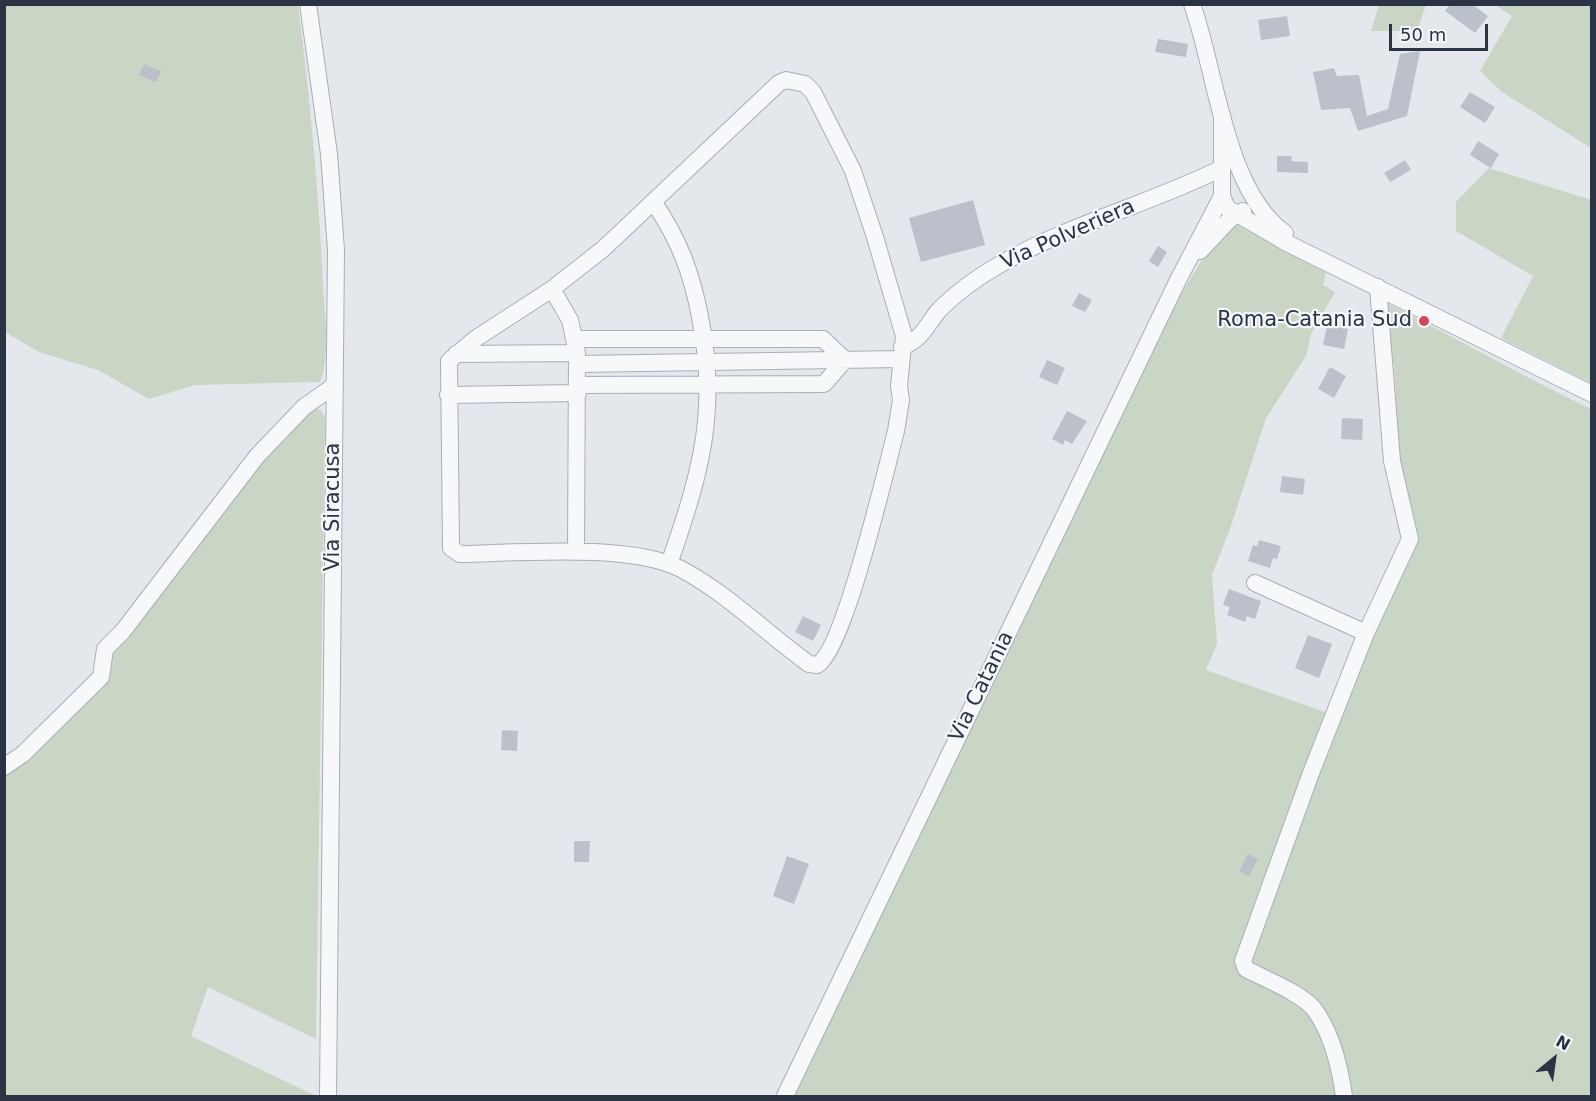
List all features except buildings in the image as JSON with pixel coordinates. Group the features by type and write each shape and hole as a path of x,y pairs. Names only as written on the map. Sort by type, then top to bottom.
{"street":[{"name":"Via Siracusa","path":"308,4 329,154 336,250 328,1096"},
{"path":"1192,4 1208,52 1222,115 1239,169 1251,193 1279,229 1323,260"},
{"path":"796,80 805,84 813,92 853,171 904,336 899,386 901,400 896,431 845,613 822,663 817,665 809,664 713,588 669,564 618,555 576,552 460,554 451,548 447,368 456,354 552,289 603,249 654,203 779,83 796,80"},
{"path":"1222,115 1225,205 1323,260 1592,394"},
{"name":"Via Polveriera","path":"902,353 917,341 939,311 954,296 1015,256 1179,190 1222,168"},
{"path":"1179,278 1229,185 1239,183 1251,193"},
{"path":"1179,278 1218,230 1237,212 1250,205 1251,193"},
{"path":"654,203 669,224 690,268 705,339 709,384 699,468 669,564"},
{"name":"Via Catania","path":"785,1096 1179,278"},
{"path":"1344,1096 1337,1056 1313,1009 1300,998 1246,969 1244,961 1311,773 1366,633 1410,539 1392,461 1378,287"},
{"path":"552,289 570,320 577,352 576,552"},
{"path":"456,354 577,352 705,339 823,339 845,360"},
{"path":"577,352 708,361 845,360 902,353"},
{"path":"448,394 709,384 824,384 845,360"},
{"path":"4,767 23,754 101,677 105,649 123,631 256,456 304,407 334,385"},
{"path":"1255,583 1366,633"}],"green space":[{"path":"1379,4 1426,5 1417,31 1371,31"},
{"path":"5,5 298,5 313,146 326,323 325,359 320,382 195,385 149,399 98,370 39,352 5,332"},
{"path":"1495,5 1591,5 1591,148 1502,92 1480,71 1512,16"},
{"path":"1489,168 1591,200 1591,383 1501,338 1533,276 1456,231 1456,202"},
{"path":"1236,224 1326,273 1323,285 1335,292 1311,334 1306,356 1266,418 1231,526 1212,575 1217,644 1206,670 1339,717 1391,591 1406,565 1417,529 1400,467 1394,364 1389,361 1386,303 1591,409 1591,1096 794,1096 1179,297 1212,243"},
{"path":"310,409 321,410 325,418 316,1039 208,987 191,1036 316,1096 5,1096 4,774 34,756 259,461"}],"place":[{"name":"Roma-Catania Sud","path":"1424,321"}]}
